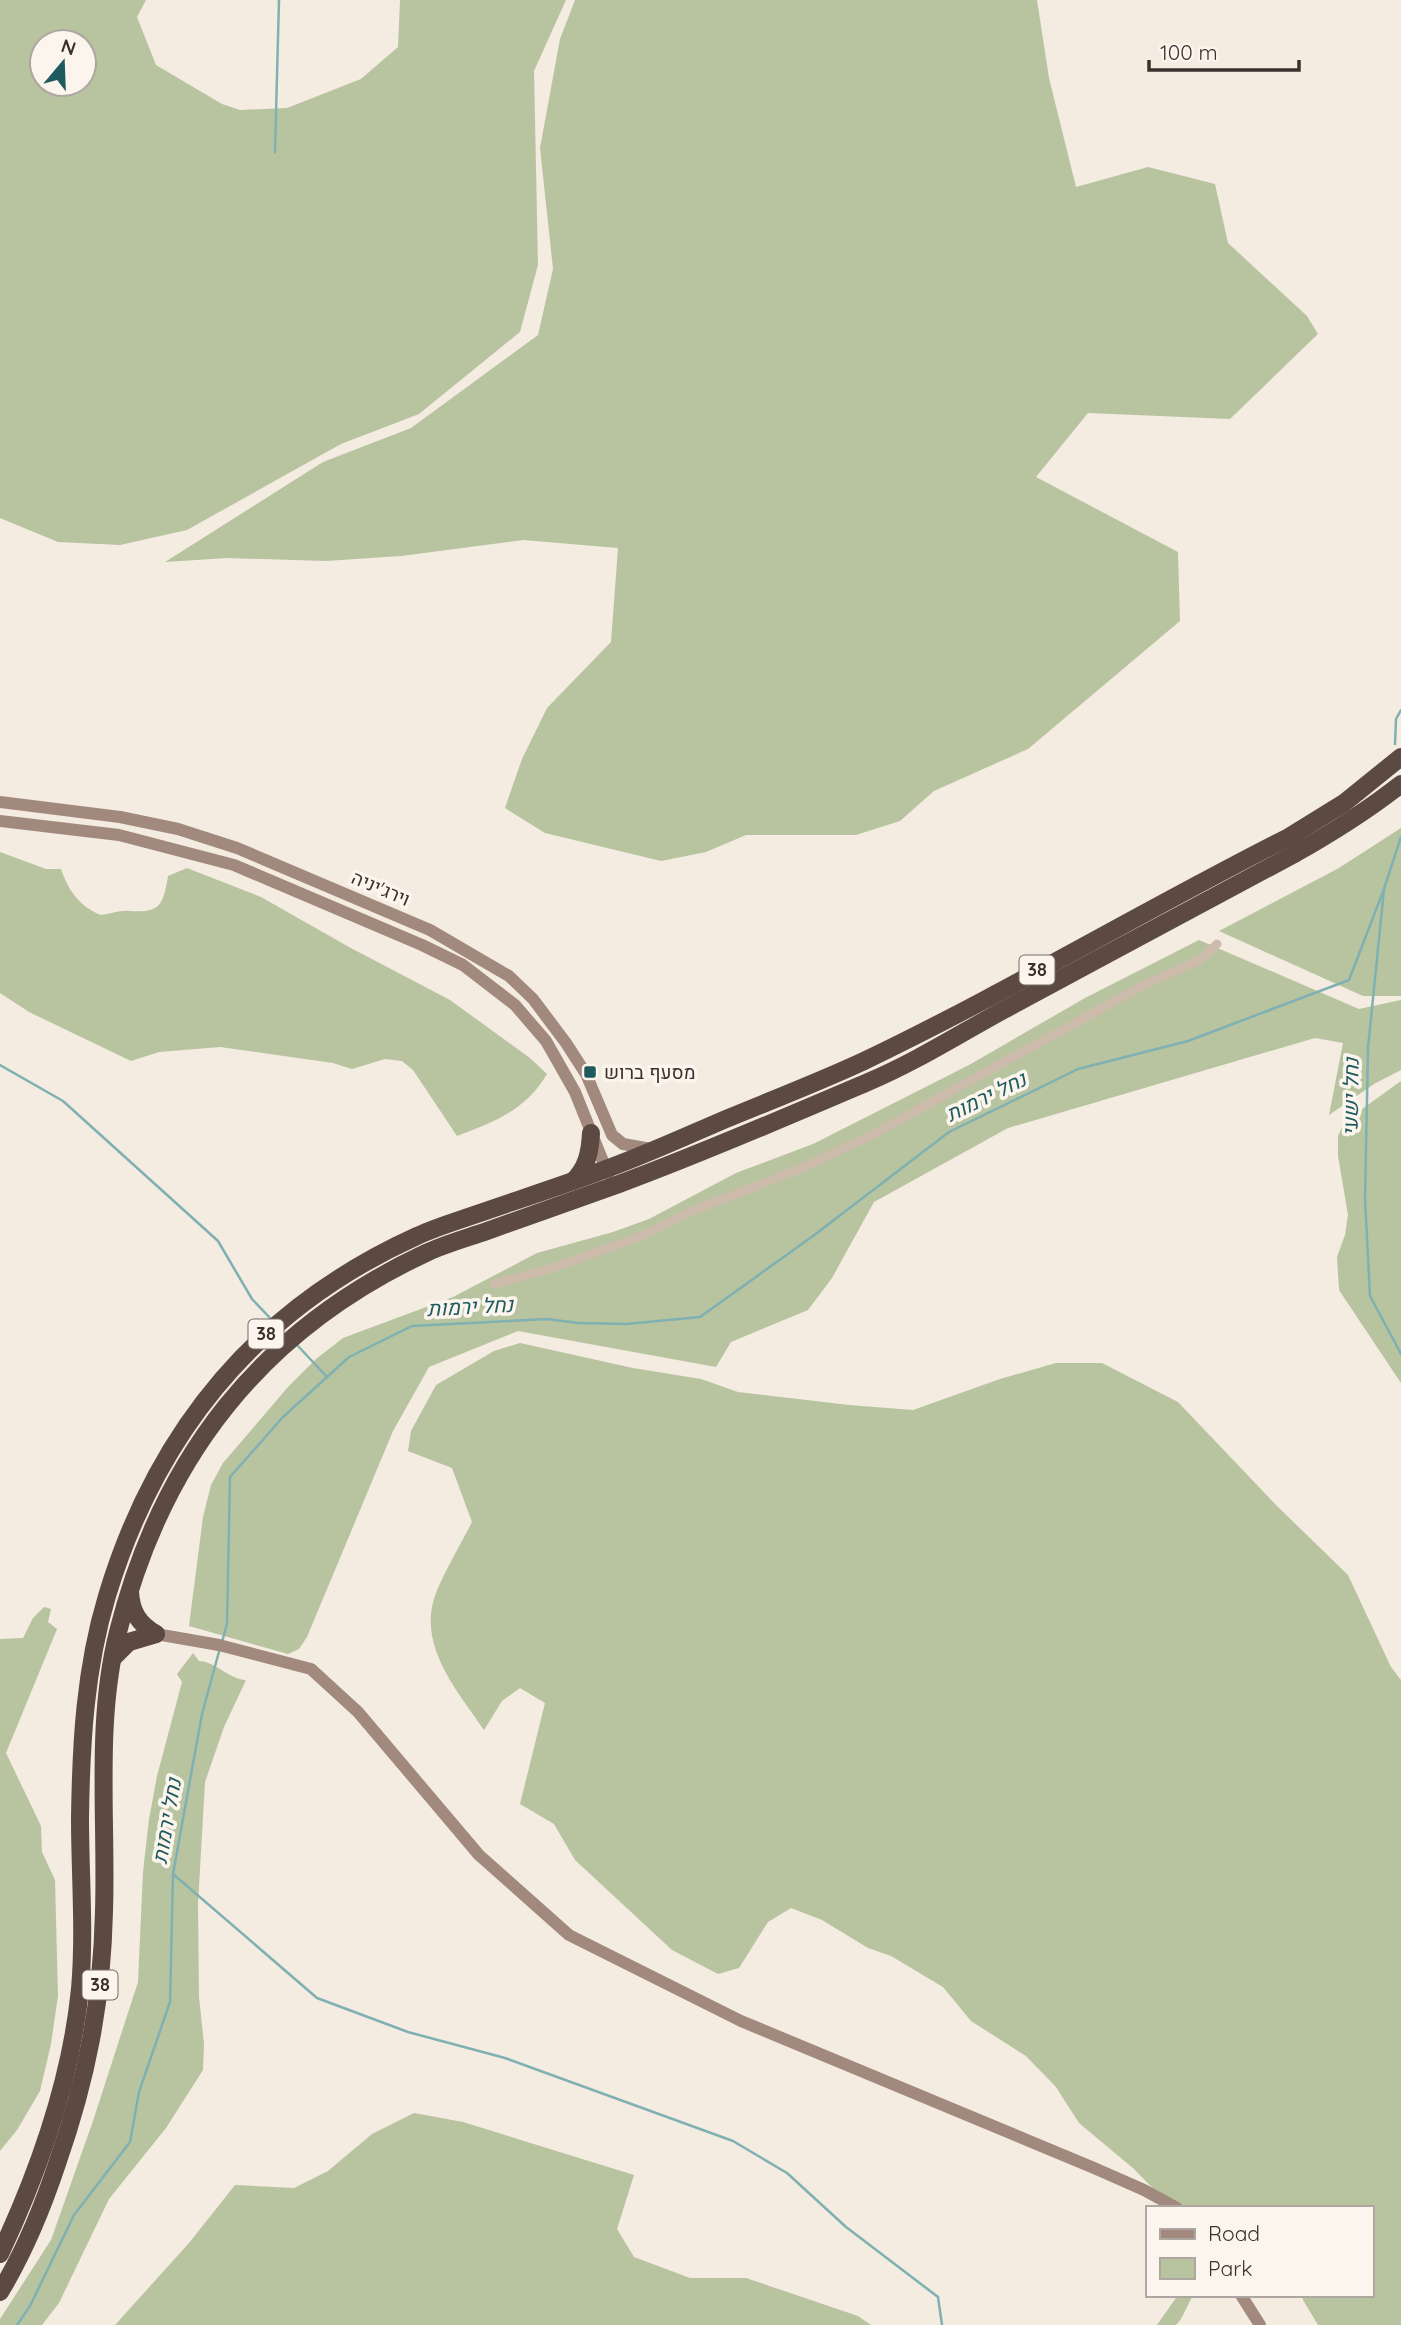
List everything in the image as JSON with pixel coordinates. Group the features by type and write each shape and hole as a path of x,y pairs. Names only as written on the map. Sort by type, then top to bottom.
{"highway":[{"name":"38","path":"0,2253 32,2179 56,2110 69,2058 82,1952 82,1743 88,1674 97,1630 120,1555 137,1511 156,1475 203,1400 260,1339 300,1305 348,1273 421,1234 606,1170 861,1062 1289,836 1344,803 1401,757"},
{"name":"38","path":"0,2292 39,2216 75,2113 93,2036 99,2001 105,1909 103,1774 111,1661 130,1591 155,1521 201,1439 219,1412 248,1379 312,1321 396,1268 431,1250 621,1183 876,1079 1306,848 1374,805 1401,784"},
{"path":"573,1181 588,1159 591,1133"},
{"path":"130,1591 140,1622 156,1634"},
{"path":"111,1661 129,1642 156,1634"}],"street":[{"name":"וירג'יניה","path":"0,802 120,817 178,829 237,848 430,930 509,976 533,999 586,1074 612,1135 623,1144 655,1149"},
{"name":"וירג'יניה","path":"0,821 119,835 234,865 463,965 515,1006 546,1041 566,1074 606,1170 614,1180 621,1183"},
{"path":"495,1284 549,1269 639,1237 687,1213 802,1168 860,1141 1144,985 1200,960 1217,944"},
{"path":"156,1634 219,1645 311,1669 358,1712 479,1855 569,1935 741,2021 1094,2168 1173,2206"},
{"path":"1242,2297 1260,2325"}],"green space":[{"path":"0,0 146,0 137,17 156,65 222,104 240,110 287,108 361,79 398,47 400,0 566,0 534,71 538,265 520,332 419,414 341,444 187,530 120,545 58,542 0,518"},
{"path":"575,0 1037,0 1049,78 1076,187 1148,167 1215,184 1228,243 1307,316 1318,334 1230,419 1088,413 1036,477 1178,552 1180,621 1028,749 934,791 900,821 856,835 746,835 706,852 661,861 545,833 505,808 522,759 547,708 611,642 618,548 523,540 401,556 326,561 227,558 165,562 323,462 411,428 538,335 553,269 540,148 560,39"},
{"path":"1401,828 1401,996 1363,996 1219,931 1339,868"},
{"path":"0,852 46,869 61,869 76,897 101,915 154,909 162,901 168,876 187,868 261,897 450,1000 530,1058 547,1074 519,1106 496,1120 457,1136 413,1070 402,1061 385,1059 352,1069 333,1063 220,1047 159,1052 131,1061 29,1012 0,993"},
{"path":"1199,940 1359,1009 1401,1000 1401,1070 1374,1084 1329,1115 1343,1043 1315,1038 1008,1128 874,1202 832,1278 808,1310 731,1342 716,1367 518,1331 429,1367 393,1431 307,1637 299,1649 288,1654 189,1626 203,1517 211,1485 223,1463 288,1387 316,1359 343,1338 453,1297 537,1253 649,1219 736,1173 813,1144 969,1065 1085,998"},
{"path":"1401,1081 1401,1383 1339,1290 1337,1257 1345,1235 1348,1215 1338,1156 1338,1136 1344,1122"},
{"path":"520,1343 633,1368 701,1379 738,1392 913,1410 1000,1379 1056,1363 1102,1363 1178,1402 1277,1506 1348,1575 1391,1667 1401,1680 1401,2325 1318,2325 1303,2300 1303,2297 1373,2297 1373,2206 1170,2206 1134,2169 1079,2123 1056,2087 1026,2056 971,2021 943,1987 891,1956 868,1948 822,1920 791,1908 768,1922 739,1968 718,1974 672,1950 575,1860 554,1824 520,1804 545,1703 520,1688 502,1701 484,1730 444,1669 432,1635 434,1599 472,1522 452,1468 408,1451 411,1431 436,1385 494,1351"},
{"path":"44,1607 51,1609 48,1622 57,1629 6,1753 41,1826 42,1852 55,1880 58,1996 40,2091 17,2130 0,2151 0,1639 23,1638 33,1618"},
{"path":"193,1653 199,1661 246,1680 224,1727 205,1782 198,1904 203,2070 166,2128 109,2199 59,2303 42,2325 0,2325 0,2319 51,2240 138,1982 143,1872 149,1819 157,1776 182,1682 177,1674"},
{"path":"414,2113 463,2122 634,2175 617,2229 634,2257 690,2278 746,2278 858,2316 871,2325 115,2325 189,2243 235,2185 294,2188 328,2171 372,2134"},
{"path":"1177,2297 1192,2297 1176,2325 1157,2325"}],"waterway":[{"path":"275,152 279,0"},
{"name":"נחל ישעי","path":"1395,744 1396,719 1401,710"},
{"name":"נחל ישעי","path":"1401,837 1384,889 1368,1048 1365,1199 1370,1296 1401,1354"},
{"name":"נחל ירמות","path":"222,1642 227,1624 230,1477 283,1417 349,1357 412,1326 547,1319 626,1324 700,1317 813,1236 949,1132 1078,1069 1188,1041 1349,980 1384,889"},
{"path":"0,1065 63,1101 218,1241 252,1299 270,1318"},
{"path":"298,1346 327,1377"},
{"name":"נחל ירמות","path":"17,2325 30,2306 74,2215 130,2142 139,2092 170,2002 173,1874 202,1714 220,1648"},
{"path":"173,1874 317,1998 408,2032 505,2058 733,2141 787,2173 846,2227 938,2297 942,2325"}],"place":[{"name":"מסעף ברוש","path":"590,1072"}]}
